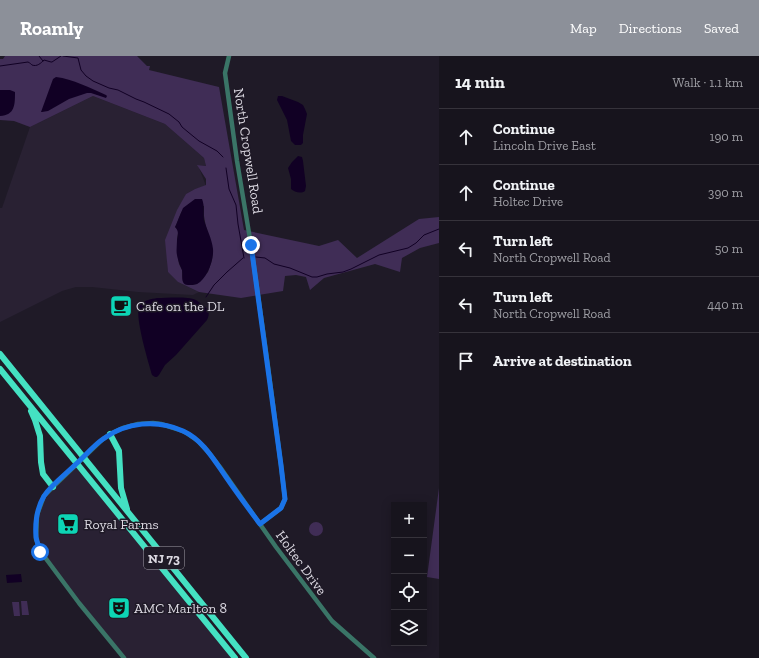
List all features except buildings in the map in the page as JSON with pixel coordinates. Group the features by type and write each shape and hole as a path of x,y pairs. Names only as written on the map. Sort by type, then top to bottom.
{"highway":[{"name":"NJ 73","path":"0,354 246,658"},
{"name":"NJ 73","path":"0,369 235,658"},
{"path":"21,395 32,412 40,436 41,468 43,474 53,487"},
{"path":"110,434 119,450 121,488 128,512"}],"street":[{"name":"North Cropwell Road","path":"229,56 225,72 237,161 251,245 285,499 281,508 260,524"},
{"name":"Holtec Drive","path":"124,658 79,604 40,552 36,538 37,515 44,496 102,440 110,434 123,428 145,423 169,426 185,432 198,441 210,454 303,584 332,621 374,658"}],"shaded area":[{"path":"5,56 137,56 147,66 150,66 149,70 219,87 244,230 319,246 338,240 357,258 419,219 439,217 439,243 420,248 402,258 400,272 375,264 324,278 310,290 306,277 296,275 285,276 283,291 241,298 199,292 178,282 168,272 165,240 177,210 186,194 206,185 206,179 197,165 206,166 204,158 165,124 93,96 30,127 14,121 0,120 0,59 3,59","holes":["187,206 204,206 206,227 213,251 212,260 208,272 197,284 190,285 183,282 182,270 179,264 177,252 178,230 175,227 181,213"]},
{"path":"56,77 75,82 107,96 106,98 87,93 69,99 48,111 41,112 53,79"},
{"path":"0,90 10,90 15,92 15,101 9,114 0,116"},
{"path":"93,96 165,124 204,158 206,166 198,165 206,186 195,189 186,194 167,256 168,272 178,282 199,292 193,295 76,287 62,291 0,322 0,208 2,208 30,127"},
{"path":"278,96 298,102 303,105 305,109 307,114 303,143 301,145 295,145 291,141 287,120 277,100"},
{"path":"298,156 302,157 306,186 305,191 302,192 296,192 291,189 291,179 288,168"},
{"path":"195,199 202,199 204,207 204,220 212,242 213,253 207,274 201,282 194,285 185,285 182,279 182,270 178,261 178,233 175,227 183,208"},
{"path":"157,298 182,298 196,300 206,308 209,314 207,320 176,355 165,365 159,375 155,377 152,375 142,339 138,310 140,305 144,302"},
{"path":"77,464 235,658 124,658 41,552 36,539 37,515 44,496"},
{"path":"439,488 439,579 427,577"},
{"path":"316,522 321,524 323,529 321,534 316,536 311,534 309,529 311,524"},
{"path":"21,574 22,582 7,583 6,575"},
{"path":"21,601 27,601 29,615 22,615"},
{"path":"12,602 19,602 20,616 14,616"}],"waterway":[{"path":"39,56 43,61"},
{"path":"0,66 28,62 32,65 36,65 44,60 52,62 61,56"},
{"path":"63,56 78,58 81,70 93,81 118,90 169,114 199,141 217,151 223,157"},
{"path":"226,168 229,189 236,205 244,258"},
{"path":"256,257 265,258 274,264 290,268 312,277 317,277 343,272 379,255 408,248 424,235 439,229"},
{"path":"206,297 214,285 243,258"}],"place":[{"name":"Cafe on the DL","path":"121,306"},
{"name":"Royal Farms","path":"68,524"},
{"name":"AMC Marlton 8","path":"119,608"}],"route":[{"path":"40,552 36,538 37,515 44,496 102,440 116,431 138,424 153,423 169,426 185,432 198,441 210,454 260,524 281,508 285,499 251,245"}]}
